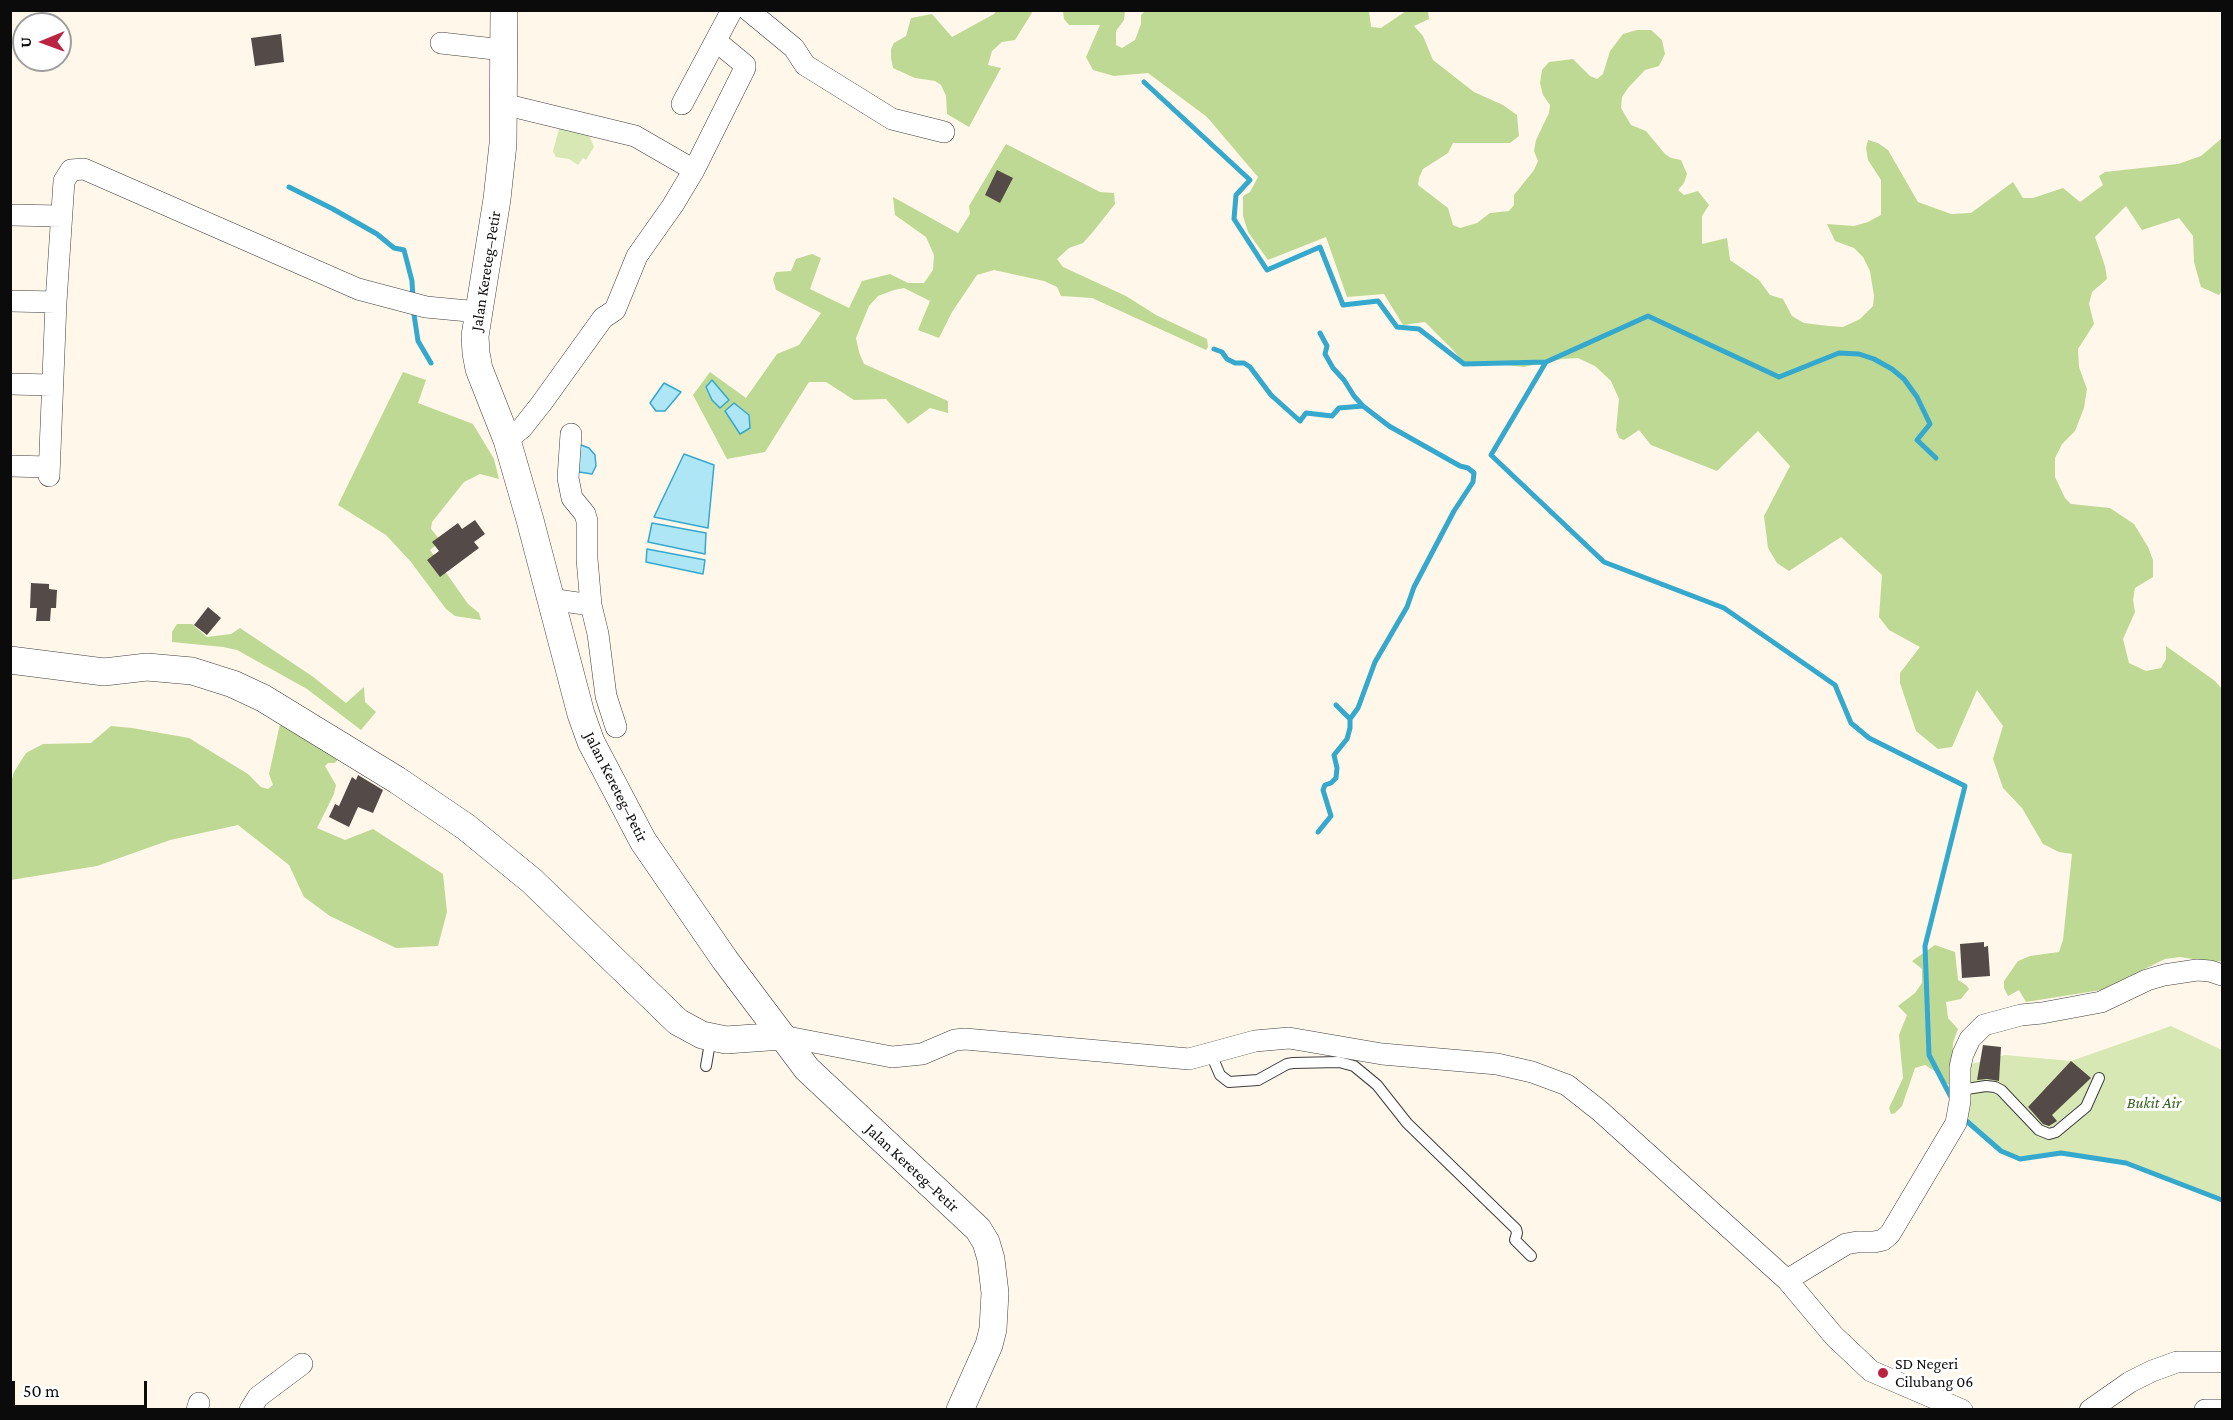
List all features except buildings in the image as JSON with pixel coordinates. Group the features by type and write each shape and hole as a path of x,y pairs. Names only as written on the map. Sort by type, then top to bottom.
{"street":[{"name":"Jalan Kereteg–Petir","path":"504,10 501,167 475,336 477,360 507,440 581,714 591,742 642,841 725,960 782,1036 818,1081 978,1229 986,1242 991,1259 995,1293 993,1329 989,1345 960,1410"},
{"path":"682,104 732,10"},
{"path":"748,10 794,48 805,65 892,119 944,132"},
{"path":"507,440 522,428 603,318 615,310 637,256 673,205 694,170 746,68 716,41"},
{"path":"441,43 503,50"},
{"path":"503,104 635,136 694,170"},
{"path":"10,466 49,471 64,181 66,174 77,168 84,169 358,289 426,307 479,312"},
{"path":"10,215 61,216"},
{"path":"10,302 56,302"},
{"path":"10,384 52,385"},
{"path":"571,434 568,478 572,498 585,514 587,521 587,559 591,605 598,634 606,696 616,727"},
{"path":"550,598 591,605"},
{"path":"10,660 104,672 147,667 192,671 233,684 263,698 397,780 466,827 531,881 678,1022 702,1035 726,1040 782,1036 892,1057 922,1054 955,1040 965,1039 1175,1059 1189,1059 1255,1041 1289,1038 1382,1054 1497,1064 1532,1072 1567,1085 1788,1280 1834,1336 1870,1371 1962,1410"},
{"path":"1788,1280 1846,1244 1883,1240 1890,1234 1956,1123 1963,1054 1970,1039 1984,1025 2021,1015 2101,1002 2147,980 2164,975 2197,970 2223,975"},
{"path":"2090,1410 2130,1382 2152,1371 2177,1362 2209,1360 2223,1362"},
{"path":"250,1410 258,1397 302,1364"},
{"path":"2205,1410 2221,1410"}],"lane":[{"path":"706,1066 711,1036"},
{"path":"1211,1054 1220,1075 1229,1082 1258,1080 1293,1063 1339,1062 1354,1066 1377,1085 1407,1123 1516,1229 1515,1240 1531,1256"},
{"path":"1959,1102 1986,1086 1995,1087 2001,1090 2039,1130 2049,1134 2056,1132 2086,1107 2099,1078"}],"green space":[{"path":"996,11 1033,11 1015,40 1002,42 992,51 988,65 1001,68 969,127 947,114 946,96 941,85 935,81 915,78 893,68 891,49 894,43 906,36 911,18 932,14 952,37"},
{"path":"1063,11 1125,11 1124,20 1116,31 1116,45 1122,48 1135,40 1141,24 1141,15 1145,11 1369,11 1371,27 1381,28 1406,11 1428,11 1429,19 1414,26 1423,36 1433,60 1474,92 1503,105 1517,115 1519,136 1510,143 1453,143 1448,153 1423,169 1418,185 1448,208 1453,225 1460,228 1477,223 1490,213 1509,211 1514,205 1514,195 1534,170 1538,161 1534,151 1536,140 1549,113 1550,105 1543,95 1540,83 1542,70 1549,62 1573,59 1590,76 1597,79 1603,74 1610,51 1623,34 1637,30 1651,30 1662,40 1665,54 1659,66 1645,70 1628,88 1622,97 1621,108 1631,125 1646,131 1665,154 1681,160 1687,174 1678,190 1684,195 1698,191 1709,205 1702,216 1702,244 1727,238 1730,260 1759,280 1770,295 1783,299 1792,316 1804,323 1829,326 1843,327 1860,319 1873,306 1874,296 1870,271 1863,257 1854,248 1835,241 1827,224 1854,226 1881,215 1881,180 1868,160 1866,148 1868,140 1888,150 1918,202 1951,214 1971,213 2013,182 2023,198 2033,198 2063,188 2080,202 2103,185 2099,176 2105,172 2178,164 2201,156 2222,138 2222,291 2219,295 2201,287 2194,262 2193,236 2179,218 2142,230 2126,206 2095,237 2107,279 2092,292 2089,304 2094,324 2078,349 2079,367 2087,389 2084,408 2075,431 2062,444 2055,458 2055,477 2065,498 2071,504 2110,508 2134,524 2148,547 2153,560 2153,577 2135,588 2133,600 2135,612 2123,639 2129,663 2146,671 2161,668 2166,659 2166,646 2215,681 2222,689 2222,961 2212,962 2180,957 2165,959 2101,990 2026,1002 2019,990 2008,996 2004,988 2004,981 2018,961 2030,956 2059,952 2063,940 2072,854 2059,852 2043,844 2022,808 2003,788 1993,759 2003,726 1977,690 1952,747 1938,749 1916,731 1900,683 1900,673 1920,647 1889,630 1879,617 1882,575 1841,537 1789,571 1777,563 1768,548 1764,516 1790,466 1758,431 1717,471 1651,445 1639,430 1624,440 1619,438 1616,430 1619,399 1611,381 1595,366 1578,358 1524,367 1464,364 1425,322 1403,325 1384,294 1347,297 1326,237 1268,260 1248,232 1243,216 1243,196 1250,192 1258,177 1207,117 1148,73 1114,76 1093,70 1086,57 1100,25 1069,25 1064,19"},
{"path":"561,122 589,135 594,147 586,160 583,158 578,165 569,159 556,157 553,151"},
{"path":"1006,144 1100,192 1114,193 1115,204 1092,233 1083,243 1069,248 1057,259 1063,267 1126,296 1156,315 1207,339 1206,350 1092,298 1061,296 1057,287 1044,281 994,270 977,275 952,312 939,338 918,330 930,301 904,288 894,290 878,296 869,306 856,338 864,364 948,401 948,413 930,408 908,424 886,399 854,400 826,382 809,382 765,452 727,459 693,395 710,372 746,398 777,354 799,345 821,313 776,290 773,279 776,272 791,271 796,259 812,254 821,258 810,289 849,308 862,281 890,274 908,283 924,283 933,270 934,255 926,237 895,215 893,197 958,233 970,214 969,206"},
{"path":"403,372 426,380 418,403 473,424 494,459 499,479 480,474 464,482 432,522 431,529 441,541 430,550 468,604 479,613 481,620 455,616 446,609 411,562 386,535 338,505"},
{"path":"177,624 192,624 207,637 231,634 240,628 312,676 346,703 364,687 365,702 376,712 361,730 307,689 237,650 172,642 172,632"},
{"path":"173,664 225,670 261,685 299,708 344,742 342,754 335,763 328,763 325,766 336,785 334,794 317,828 345,840 373,829 443,874 447,912 438,946 396,948 330,916 304,897 289,865 238,825 170,840 97,866 11,880 11,782 14,772 26,753 43,744 91,743 111,726 189,738 248,774 261,787 268,789 273,785 269,774 280,724 246,695 221,685 160,677"},
{"path":"1935,945 1955,952 1958,980 1969,989 1961,999 1946,1002 1948,1018 1958,1029 1953,1043 1951,1085 1945,1083 1938,1073 1925,1065 1915,1068 1902,1106 1891,1114 1889,1108 1903,1078 1899,1035 1907,1015 1898,1006 1915,993 1922,983 1922,969 1912,961"},
{"name":"Bukit Air","path":"2171,1026 2222,1050 2222,1200 2126,1163 2061,1153 2020,1159 2001,1151 1957,1113 1960,1067 2005,1055 2071,1061"}],"water":[{"path":"712,380 729,400 720,408 712,400 706,387"},
{"path":"664,383 681,392 665,411 656,411 650,403"},
{"path":"734,403 749,415 750,428 740,434 725,411"},
{"path":"577,446 589,448 595,455 596,466 592,474 579,472 575,467"},
{"path":"684,454 714,465 708,528 654,517"},
{"path":"652,523 706,533 705,554 648,542"},
{"path":"647,549 705,560 703,574 646,562"}],"waterway":[{"path":"1144,82 1250,180 1236,195 1234,219 1267,270 1320,247 1343,305 1378,301 1397,327 1419,329 1464,364 1546,362 1648,316 1779,377 1839,353 1859,354 1874,359 1904,379 1917,397 1930,424 1917,440 1936,458"},
{"path":"289,187 377,234 394,248 404,250 412,281 413,299"},
{"path":"413,308 418,341 431,363"},
{"path":"1320,333 1327,346 1325,354 1333,368 1363,406 1389,426 1474,473 1473,482 1454,511 1414,587 1407,607 1375,662 1358,708 1350,719"},
{"path":"1214,349 1222,352 1227,359 1235,363 1244,363 1250,367 1271,395 1300,421 1306,413 1332,416 1339,408 1363,406"},
{"path":"1546,362 1491,455 1604,562 1724,608 1835,685 1851,723 1869,738 1965,786 1925,946 1929,1055 1952,1099"},
{"path":"1318,832 1331,816 1323,790 1325,785 1336,778 1337,768 1334,755 1347,739 1350,728 1350,719 1336,705"},
{"path":"1962,1117 2001,1151 2020,1159 2061,1153 2126,1163 2222,1200"}],"place":[{"name":"SD Negeri Cilubang 06","path":"1883,1373"}]}
